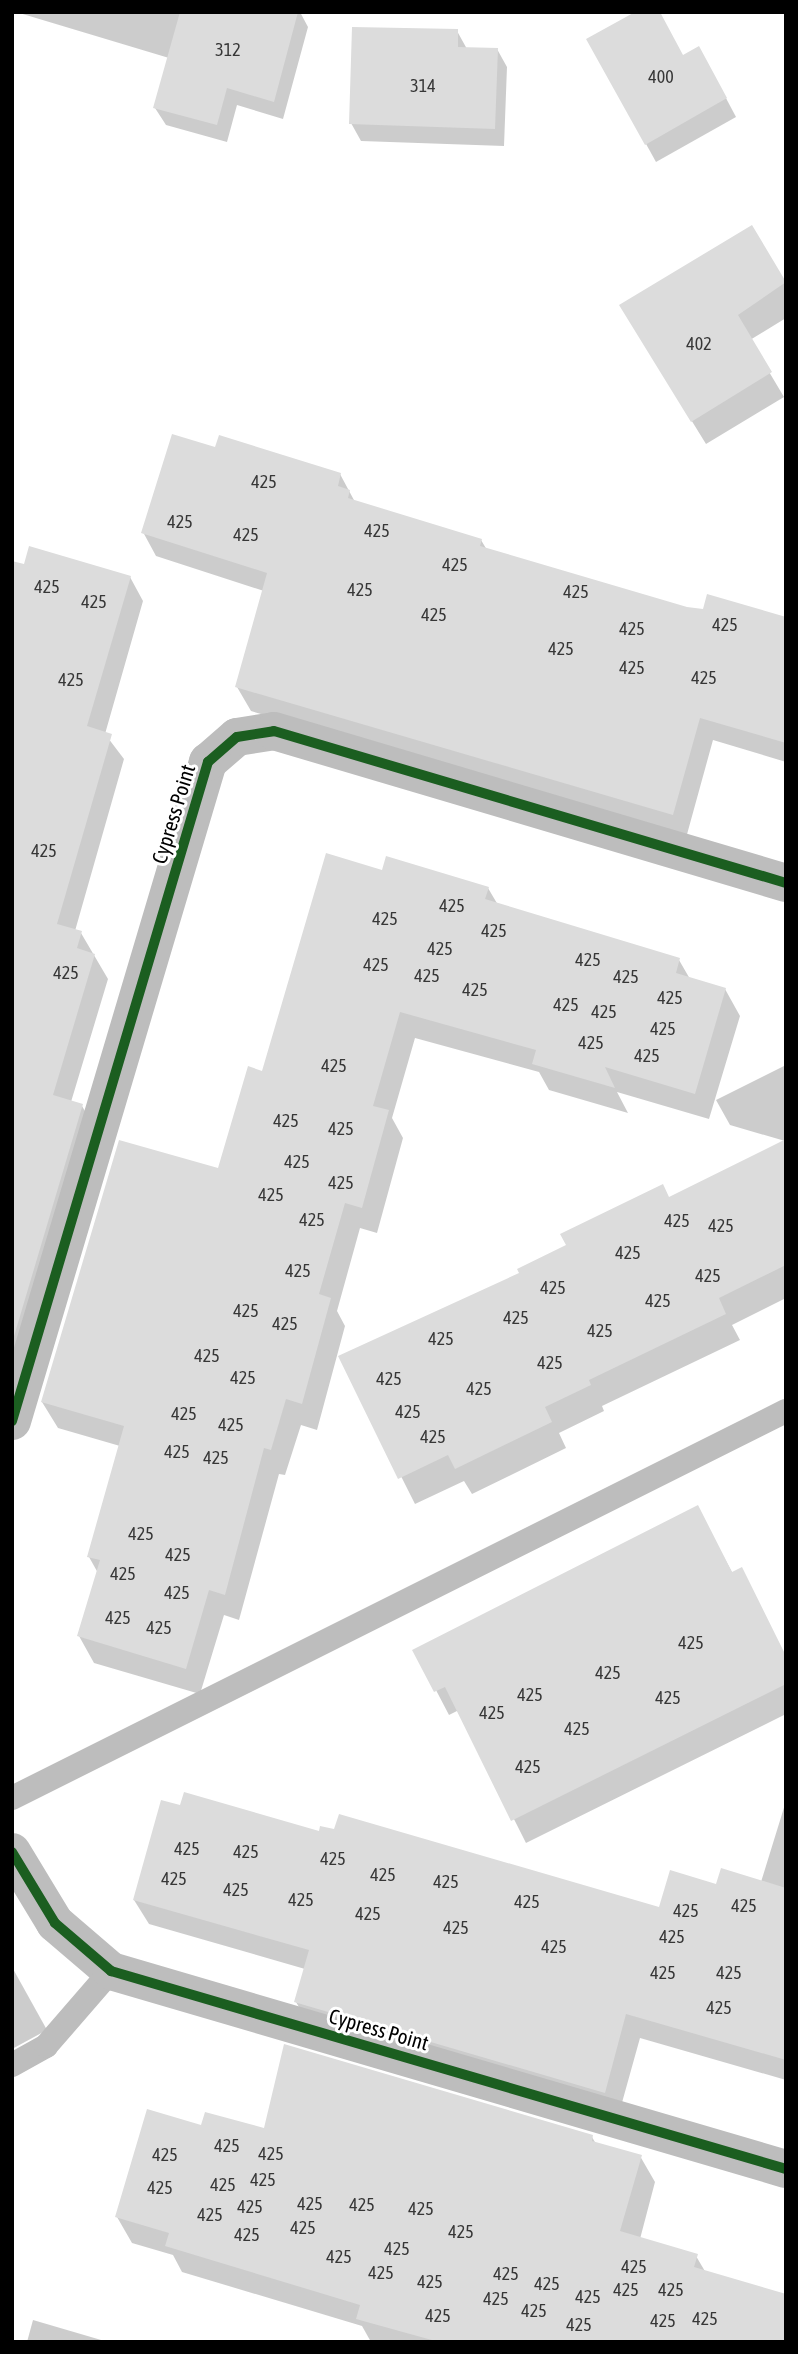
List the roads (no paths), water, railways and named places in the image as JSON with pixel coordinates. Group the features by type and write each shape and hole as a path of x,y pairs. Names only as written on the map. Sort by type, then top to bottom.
{"street":[{"name":"Cypress Point","path":"12,1421 208,762 237,737 274,731 786,883"},
{"name":"Cypress Point","path":"15,1863 55,1923 111,1970 786,2169"}],"lane":[{"path":"12,1798 786,1411"},
{"path":"12,2065 46,2046 111,1970"}]}
